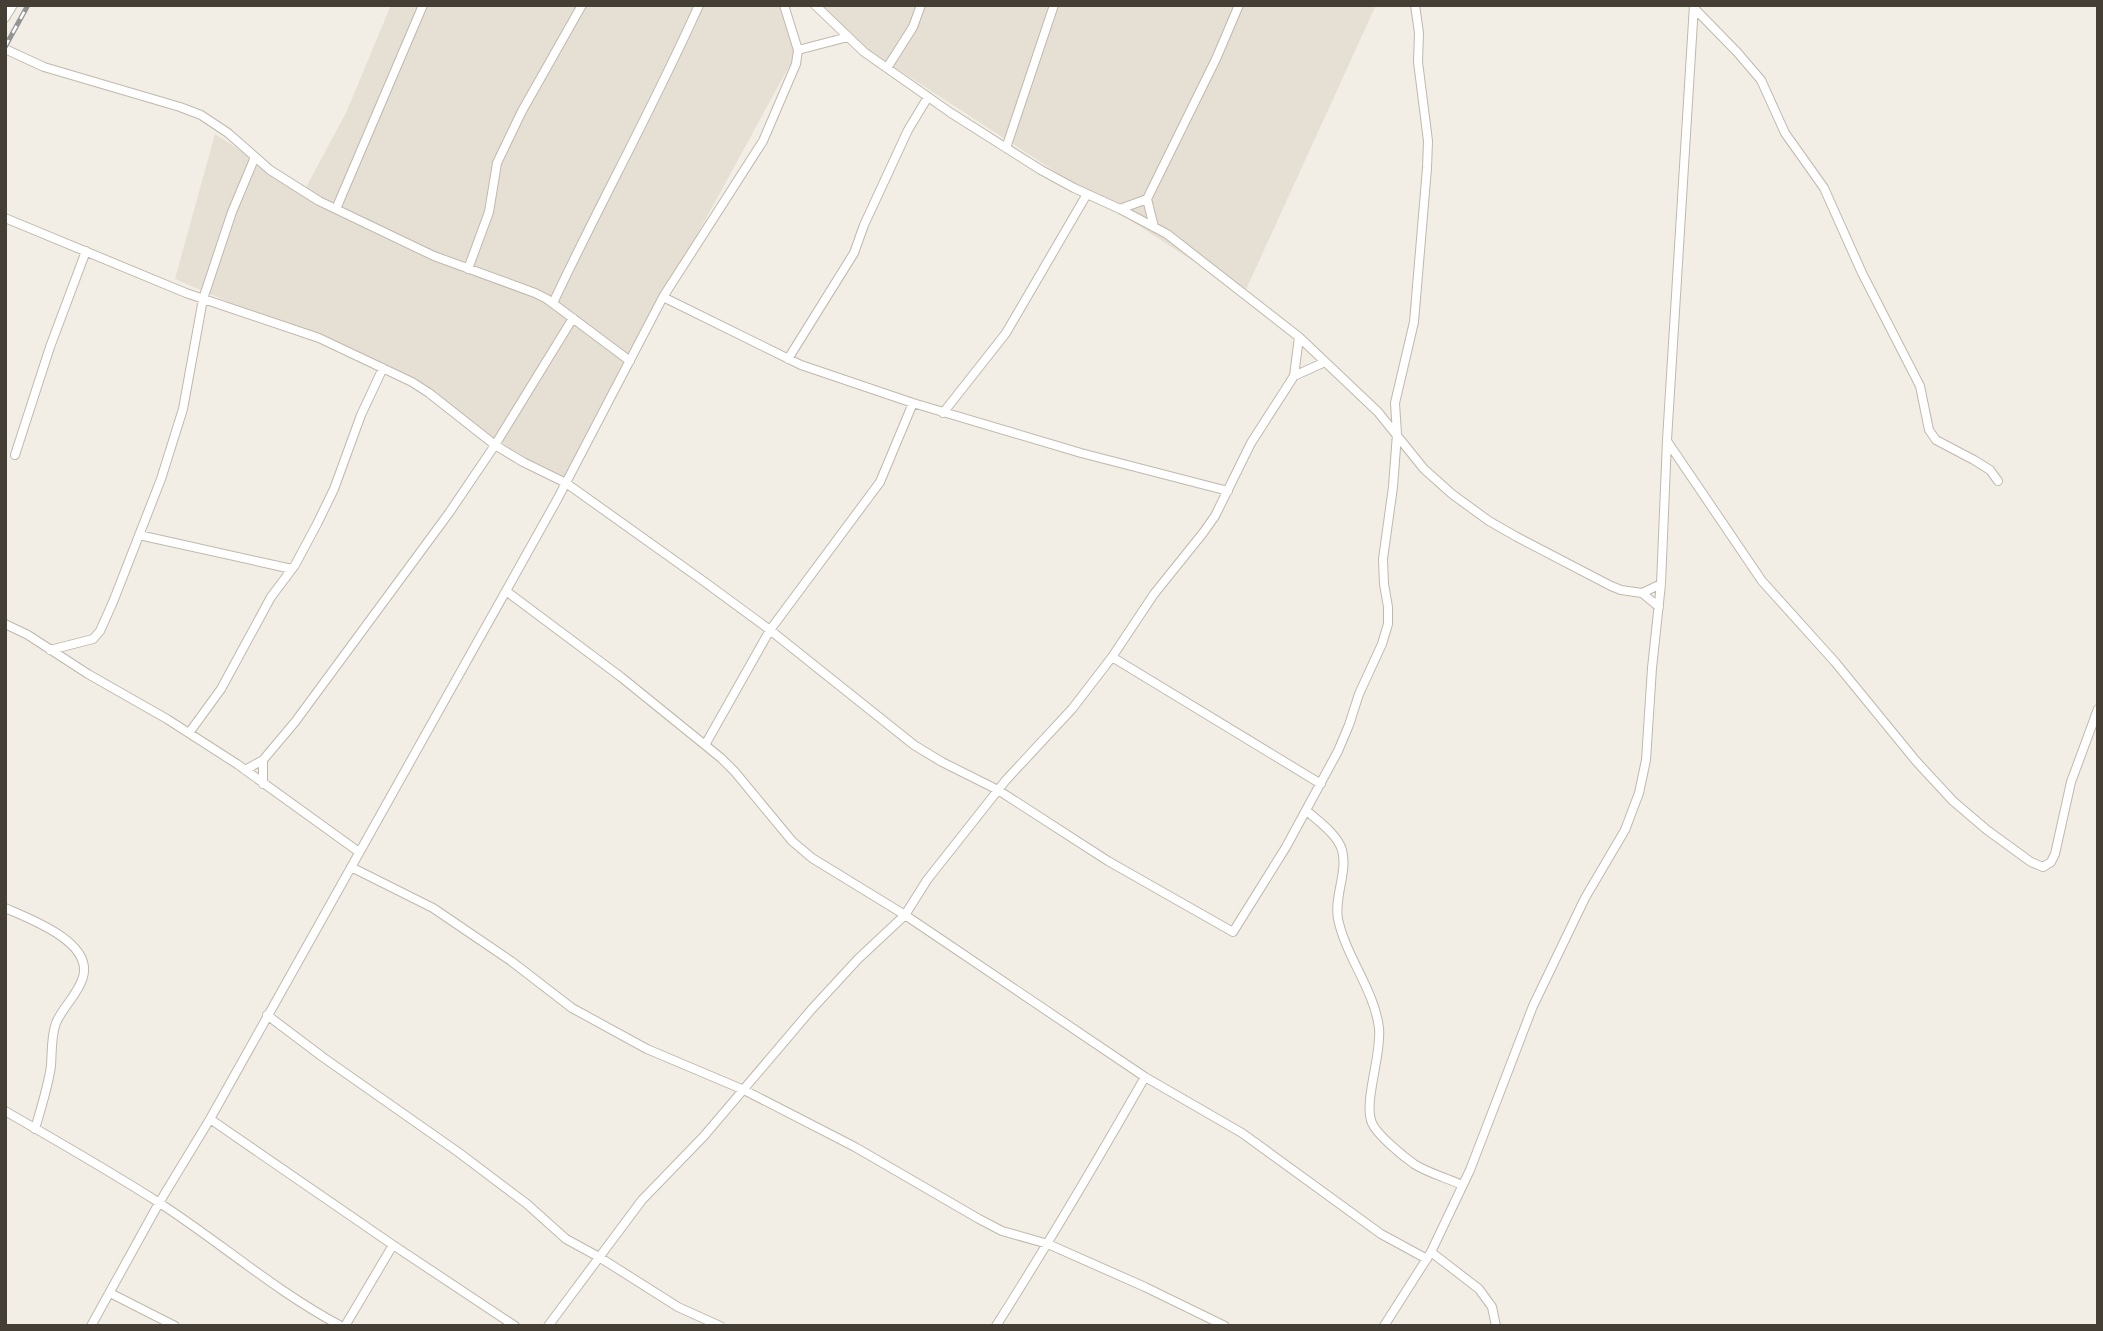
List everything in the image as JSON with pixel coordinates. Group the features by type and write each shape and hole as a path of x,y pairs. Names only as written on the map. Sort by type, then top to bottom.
{"street":[{"path":"5,18 13,5"},
{"path":"336,209 423,5"},
{"path":"468,269 489,212 497,163 522,111 582,5"},
{"path":"553,303 699,5"},
{"path":"91,1326 506,591 663,297 763,141 796,64 798,50 784,5"},
{"path":"815,5 864,52 1006,148 1041,170 1167,234 1299,337 1378,412 1424,468 1452,494 1489,521 1611,586 1642,593 1658,607"},
{"path":"887,68 913,27 921,5"},
{"path":"1006,148 1054,5"},
{"path":"1154,227 1147,199 1216,59 1239,5"},
{"path":"5,218 203,299 319,338 429,393 495,445 566,483 770,630 914,745 998,790 1108,861 1233,932 1321,784 1349,725 1388,624 1383,559 1393,487 1397,434 1395,403 1414,322 1427,168 1416,5"},
{"path":"1384,1326 1429,1256 1470,1170 1532,1006 1585,898 1625,830 1639,793 1646,760 1661,584 1667,440 1694,6"},
{"path":"1694,6 1761,80 1785,133 1824,188 1861,273 1920,386 1929,430 1936,440 1990,470 1998,481"},
{"path":"798,50 848,37"},
{"path":"5,49 44,67 201,115 228,133 283,179 336,209 434,256 535,293 553,303 630,360"},
{"path":"788,359 855,253 864,225 908,130 928,97"},
{"path":"50,650 97,636 139,536 161,479 183,409 203,299 232,212 255,157"},
{"path":"943,413 1006,332 1087,194"},
{"path":"1120,209 1147,199"},
{"path":"15,455 50,347 86,251"},
{"path":"663,297 788,359 913,403 1081,453 1228,491"},
{"path":"245,770 263,761 295,722 428,541 495,445 573,318"},
{"path":"548,1326 642,1200 704,1136 858,959 905,915 927,880 998,790 1072,709 1112,657 1154,594 1203,533 1228,491 1251,443 1294,376 1299,337"},
{"path":"1294,376 1325,362"},
{"path":"189,733 225,682 271,597 292,569 330,499 361,415 383,368"},
{"path":"705,745 770,630 880,482 913,403"},
{"path":"1667,440 1762,581 1835,662 1916,761 1953,801 1986,830 2031,862 2043,867 2051,862 2055,854 2071,782 2098,709"},
{"path":"139,536 292,569"},
{"path":"1642,593 1661,584"},
{"path":"506,591 621,677 736,772 792,841 812,858 905,915 1145,1077 1242,1133 1381,1234 1429,1256 1479,1289 1492,1307 1496,1326"},
{"path":"5,624 28,635 189,733 359,852"},
{"path":"1112,657 1321,784"},
{"path":"263,761 263,784"},
{"path":"1307,811 1334,837 1342,849 1338,916 1374,1007 1379,1028 1371,1121 1384,1138 1414,1164 1462,1185"},
{"path":"351,867 433,908 511,961 572,1008 647,1049 744,1090 855,1147 1002,1231 1048,1244 1224,1326"},
{"path":"5,908 35,921 69,942 79,953 84,965 81,984 56,1025 50,1069 35,1129"},
{"path":"267,1015 527,1204 566,1240 599,1257 678,1307 720,1326"},
{"path":"996,1326 1048,1244 1145,1077"},
{"path":"5,1111 159,1203 276,1287 336,1325 393,1245"},
{"path":"210,1119 515,1326"},
{"path":"110,1293 175,1326"}],"shaded area":[{"path":"391,5 786,5 798,50 663,297 566,483 383,368 175,279 215,134 304,191 346,113"},
{"path":"816,5 1376,5 1244,294 848,37"}],"railway":[{"path":"5,47 28,5"}]}
